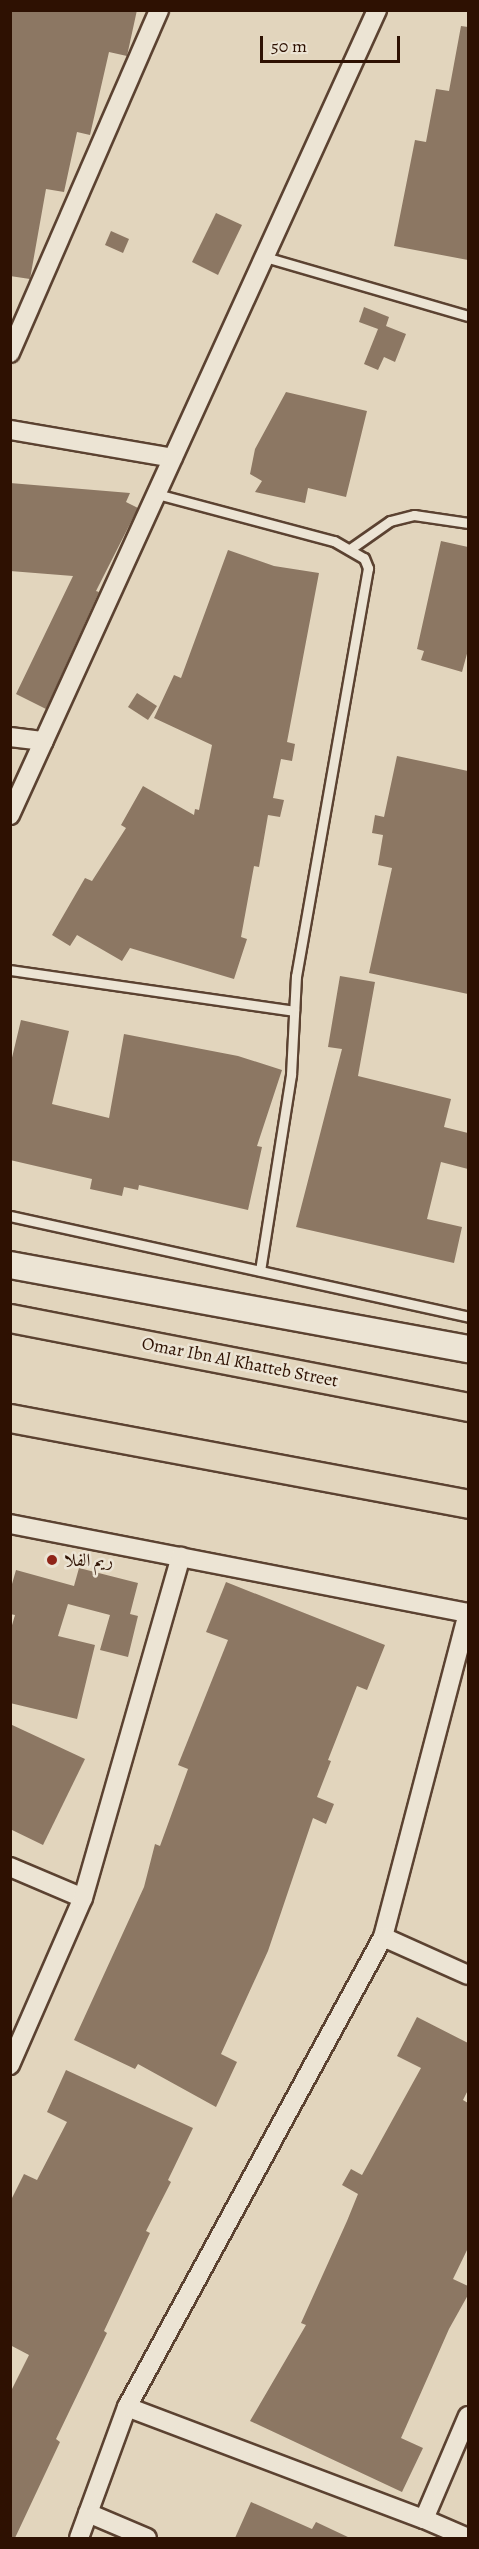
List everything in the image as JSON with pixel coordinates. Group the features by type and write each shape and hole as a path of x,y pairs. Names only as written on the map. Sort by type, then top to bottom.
{"main road":[{"name":"Omar Ibn Al Khatteb Street","path":"10,1317 468,1407"},
{"path":"10,1418 468,1504"}],"street":[{"path":"10,353 159,10"},
{"path":"10,815 377,10"},
{"path":"10,430 173,458"},
{"path":"10,737 44,741"},
{"path":"10,1265 468,1349"},
{"path":"10,1524 468,1613 383,1937 127,2407 79,2538"},
{"path":"10,2065 83,1898 181,1557"},
{"path":"10,1867 83,1898"},
{"path":"383,1937 468,1975"},
{"path":"127,2407 424,2519 468,2538"},
{"path":"424,2519 468,2416"},
{"path":"88,2513 147,2538"}],"lane":[{"path":"265,256 468,316"},
{"path":"157,494 334,541 364,558 368,568 296,976 291,1075 260,1271"},
{"path":"350,549 390,521 414,515 468,524"},
{"path":"10,970 294,1011"},
{"path":"10,1216 468,1317"}],"building":[{"path":"10,10 137,10 127,56 109,52 90,135 77,132 64,192 46,189 30,279 10,276"},
{"path":"461,26 468,27 468,260 394,246 415,140 426,142 436,89 449,91"},
{"path":"216,213 242,225 218,275 192,262"},
{"path":"111,231 129,239 123,253 105,245"},
{"path":"364,307 389,317 386,326 406,334 395,362 384,357 378,370 364,364 378,329 359,322"},
{"path":"286,392 367,411 346,497 308,488 305,503 255,492 262,481 250,474 255,449"},
{"path":"10,483 130,493 126,502 138,508 96,591 99,592 46,709 16,694 73,576 10,571"},
{"path":"441,541 468,547 468,650 462,672 421,660 424,651 417,649"},
{"path":"228,550 274,566 319,573 287,742 295,744 292,761 281,759 273,798 284,800 280,817 268,815 259,867 254,866 241,937 247,939 234,979 130,948 122,961 77,935 70,946 52,935 85,878 92,881 126,828 121,825 143,786 194,815 195,809 199,810 212,745 154,718 174,675 181,678"},
{"path":"137,693 157,706 148,720 128,707"},
{"path":"397,756 468,771 468,994 369,973 392,868 378,865 383,835 372,833 375,815 384,817"},
{"path":"340,976 375,982 358,1076 451,1099 444,1127 468,1133 468,1169 441,1162 427,1219 462,1227 454,1263 296,1227 342,1049 328,1047"},
{"path":"21,1020 69,1031 52,1104 109,1118 124,1034 238,1056 282,1070 257,1146 262,1147 248,1210 139,1185 138,1190 124,1187 122,1196 90,1189 92,1179 10,1160 10,1066"},
{"path":"79,1568 138,1583 130,1614 138,1616 128,1657 100,1650 110,1615 68,1604 58,1636 95,1645 77,1719 10,1703 10,1632 15,1615 10,1614 10,1591 16,1570 74,1586"},
{"path":"226,1582 385,1645 367,1690 357,1686 328,1760 331,1761 317,1797 334,1804 326,1824 313,1818 268,1951 221,2054 237,2062 216,2107 138,2064 135,2069 74,2040 144,1887 155,1844 160,1846 188,1769 178,1765 228,1640 206,1632"},
{"path":"10,1724 85,1759 43,1845 10,1829"},
{"path":"417,2017 468,2043 468,2090 463,2100 468,2103 468,2248 453,2279 468,2286 468,2295 449,2329 401,2438 423,2448 402,2492 250,2421 306,2325 301,2323 358,2194 342,2185 351,2169 362,2175 421,2068 397,2056"},
{"path":"66,2070 193,2128 168,2180 171,2182 146,2231 150,2233 104,2331 107,2333 56,2439 60,2442 15,2538 10,2538 10,2393 29,2355 10,2345 10,2202 24,2174 37,2180 67,2122 47,2112"},
{"path":"251,2502 312,2529 316,2522 350,2538 235,2538"}],"place":[{"name":"ريم الفلا","path":"52,1560"}]}
